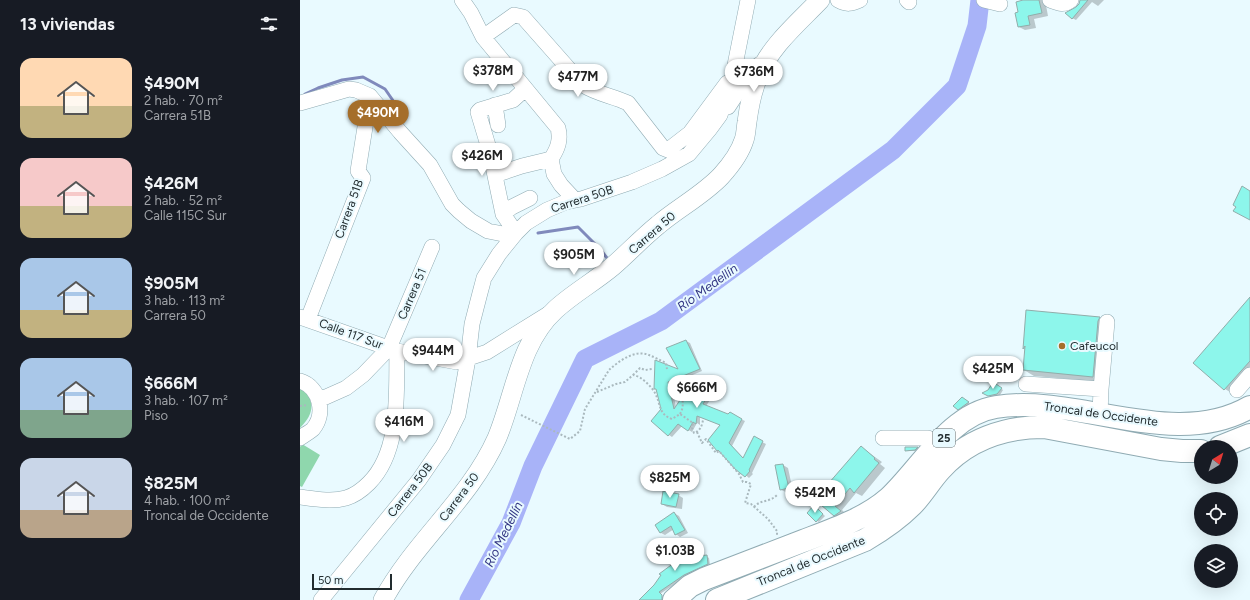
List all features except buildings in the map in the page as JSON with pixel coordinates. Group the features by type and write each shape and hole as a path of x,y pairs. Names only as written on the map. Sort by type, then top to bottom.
{"highway":[{"name":"Troncal de Occidente","path":"674,600 690,586 704,579 847,523 877,508 900,486 938,443 948,434 966,420 980,412 994,407 1040,405 1156,422 1193,424 1208,423 1234,415 1250,407"},
{"name":"Troncal de Occidente","path":"717,600 865,540 883,530 913,504 940,470 952,459 974,443 997,433 1028,427 1044,427 1161,449 1194,450"},
{"path":"1238,440 1250,435"}],"main road":[{"name":"Carrera 50","path":"383,600 408,561 455,505 485,460 497,437 524,358 534,336 555,310 612,267 658,225 701,194 721,176 734,160 744,140 758,77 771,54 782,40 820,0"}],"street":[{"path":"462,0 471,13 483,37 558,128 560,136 557,149 551,159 554,174 561,185 575,200"},
{"name":"Carrera 50B","path":"322,600 419,480 443,445 458,415 468,359 472,324 484,278 499,254 514,234 526,223 547,210 632,182 685,157 720,115 732,80 748,0"},
{"path":"838,0 845,4 851,4 860,0"},
{"path":"984,0 1002,1"},
{"path":"1050,0 1060,4 1070,2 1071,0"},
{"path":"483,37 514,15 523,17 583,85 593,92 628,103 663,148 668,150 690,133 725,85 732,80"},
{"path":"720,115 731,103 754,70 771,54"},
{"path":"300,103 349,89 356,90 370,96 430,166 452,204 459,211 471,221 488,231 514,234"},
{"path":"514,234 503,214 495,175 478,112 513,100 525,89"},
{"name":"Carrera 51B","path":"304,318 363,178 358,171 370,96"},
{"path":"495,105 498,125"},
{"path":"495,175 522,166 551,159"},
{"path":"503,214 512,207 530,198"},
{"name":"Carrera 51","path":"319,400 346,388 393,350 432,247"},
{"name":"Calle 117 Sur","path":"304,318 393,350 457,362 487,352 555,310"},
{"path":"1100,414 1107,322"},
{"path":"300,497 326,500 345,499 359,493 372,480 385,461 391,443 394,422 393,350"},
{"path":"1237,390 1250,375"},
{"path":"300,381 304,382 313,390 319,400 320,416 313,429 300,438"},
{"path":"1026,384 1101,389"},
{"path":"883,438 928,438 938,443"}],"path":[{"path":"518,414 570,439 580,431 585,409 609,370 630,356 642,354 666,363 667,369"},
{"path":"596,393 616,384 625,382 640,368 644,370 652,369"},
{"path":"633,375 644,381 655,394 665,417 672,419 682,411 682,393 688,385 691,387"},
{"path":"680,414 693,424 692,428 694,433 697,432 702,443 706,439 716,452 719,451 739,474 743,482 748,482 751,484 745,503 751,504 768,519 777,531 777,537 771,550 772,553"},
{"path":"697,432 702,426 703,420"},
{"path":"754,507 762,502 771,500 777,495"}],"green space":[{"path":"300,389 305,391 311,401 311,410 306,421 300,428"},
{"path":"302,444 320,455 302,487 300,486 300,447"}],"waterway":[{"name":"Río Medellín","path":"469,600 511,523 533,466 585,359 661,321 893,150 957,86 977,26 980,0"},
{"path":"305,94 342,80 363,77 385,89 403,115"},
{"path":"538,233 578,227 607,258"}],"place":[{"name":"Cafeucol","path":"1062,346"}]}
